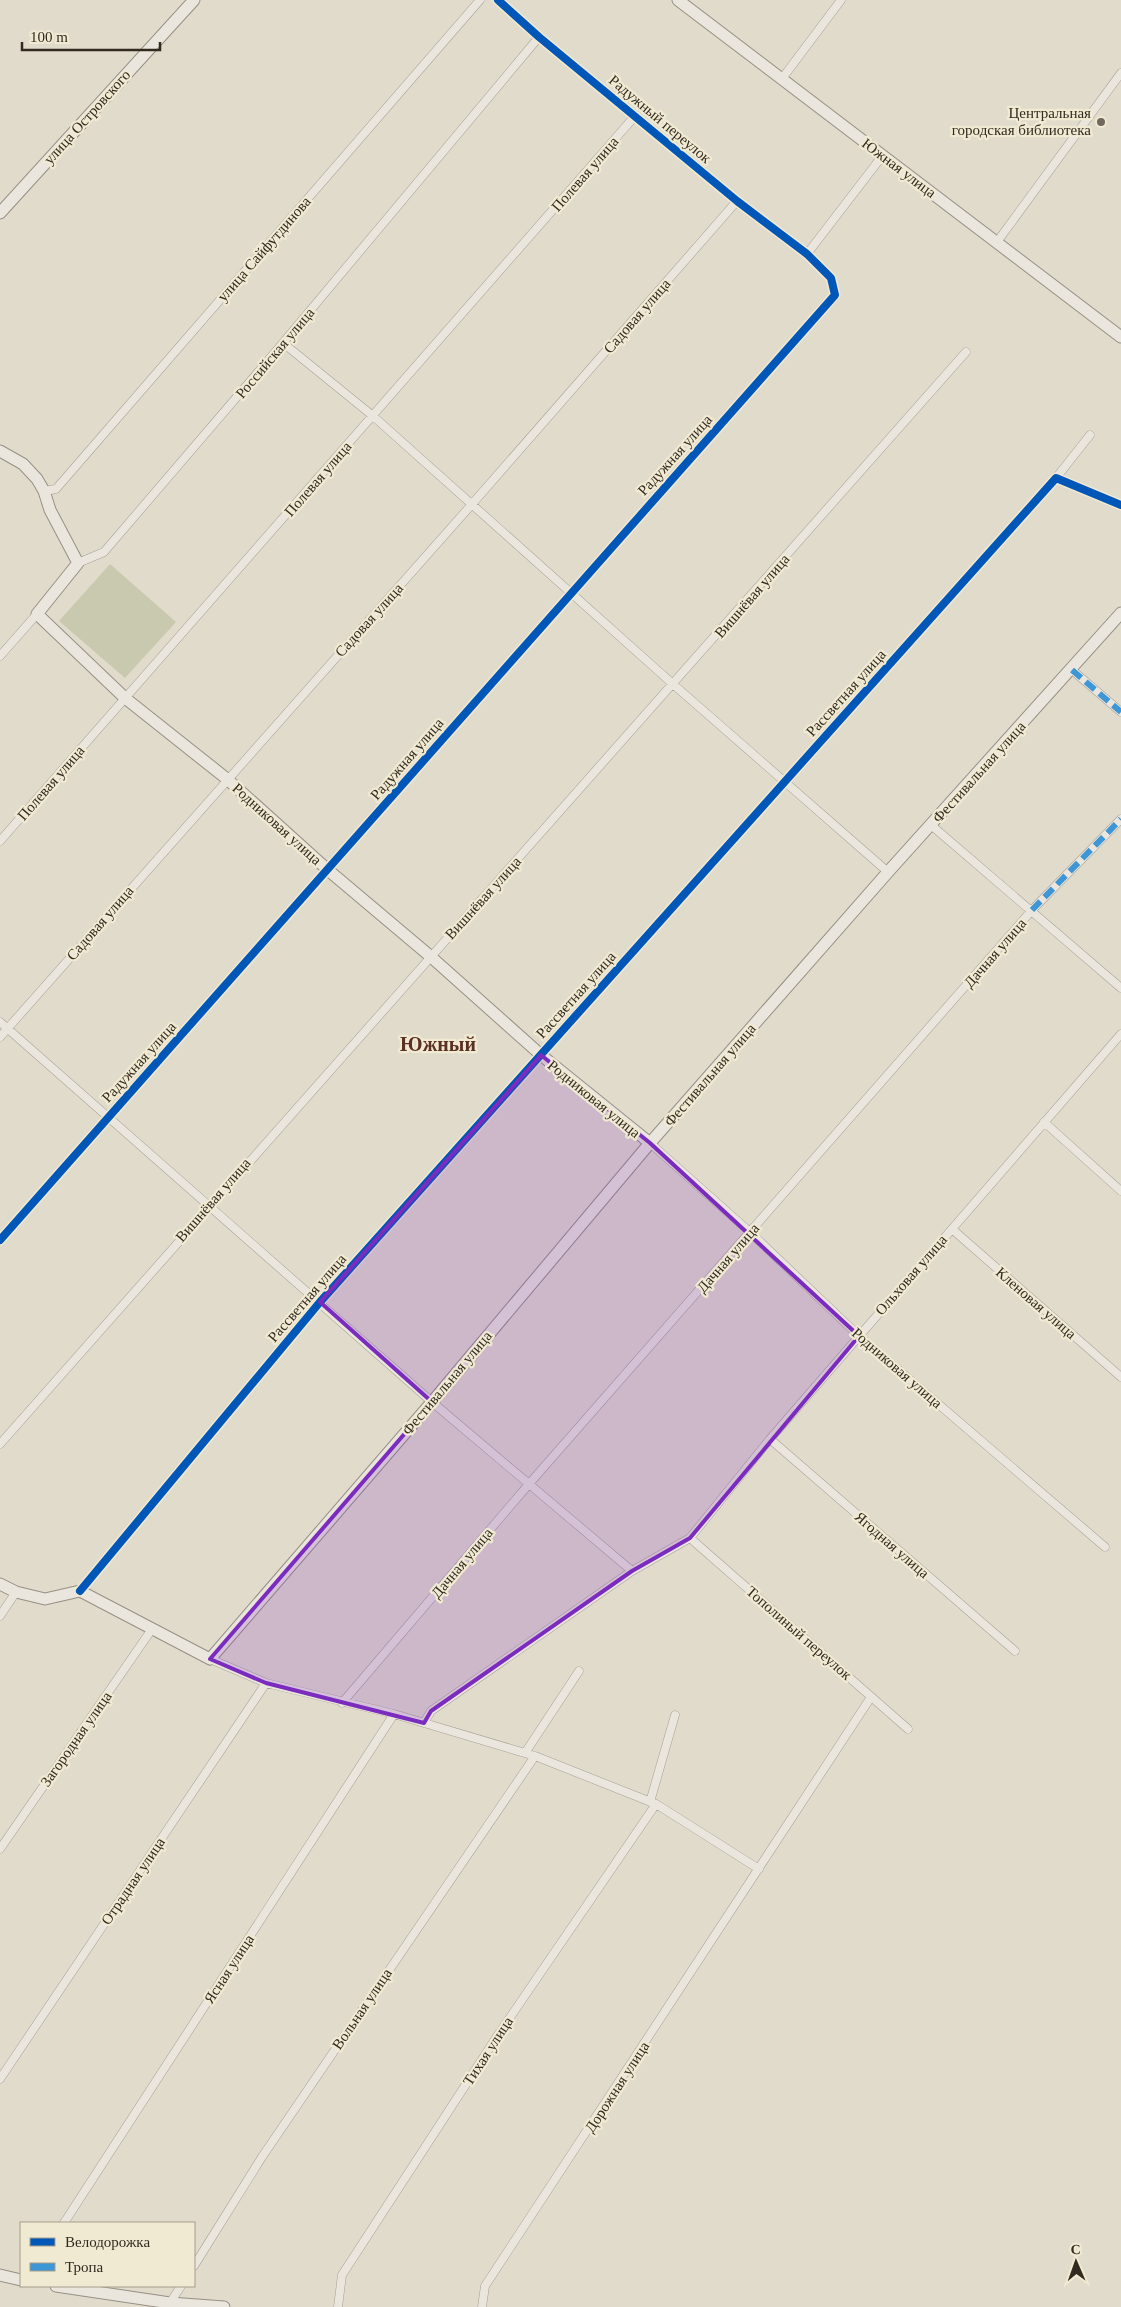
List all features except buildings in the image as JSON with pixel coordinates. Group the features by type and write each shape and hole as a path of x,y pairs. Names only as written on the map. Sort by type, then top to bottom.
{"street":[{"name":"улица Островского","path":"0,213 194,0"},
{"name":"улица Сайфутдинова","path":"44,491 56,489 480,0"},
{"name":"Радужный переулок","path":"498,0 539,37 737,201 807,254 832,278 835,295"},
{"name":"Южная улица","path":"678,0 1121,337"},
{"path":"781,80 841,0"},
{"name":"Российская улица","path":"0,656 78,564 104,552 283,343 539,37"},
{"path":"997,242 1121,73"},
{"name":"Полевая улица","path":"0,841 635,116"},
{"path":"807,254 883,155"},
{"name":"Садовая улица","path":"0,1037 473,504 737,201"},
{"name":"Радужная улица","path":"0,1240 835,295"},
{"path":"283,343 373,416 674,685 888,872"},
{"name":"Вишнёвая улица","path":"0,1444 430,956 674,685 966,352"},
{"name":"Рассветная улица","path":"80,1590 320,1302 1056,478 1090,435"},
{"path":"0,450 23,464 37,479 44,491 50,510 78,564"},
{"path":"1056,478 1121,505"},
{"name":"Родниковая улица","path":"37,614 125,698 227,779 328,870 430,956 540,1055 650,1143 751,1232 859,1336 1104,1547"},
{"name":"Фестивальная улица","path":"210,1659 432,1402 650,1143 888,872 1121,614"},
{"path":"1072,670 1121,712"},
{"name":"Дачная улица","path":"342,1703 529,1484 1032,910 1121,819"},
{"path":"931,825 1121,988"},
{"path":"0,1022 432,1402 632,1571"},
{"name":"Ольховая улица","path":"424,1723 431,1711 632,1571 690,1538 770,1439 1121,1034"},
{"path":"1044,1122 1121,1191"},
{"name":"Кленовая улица","path":"952,1229 1121,1377"},
{"name":"Ягодная улица","path":"770,1439 1014,1651"},
{"name":"Тополиный переулок","path":"690,1538 908,1729"},
{"path":"0,1584 16,1592 45,1599 80,1590 210,1659 266,1683 342,1703 394,1714 535,1756 653,1803 759,1870"},
{"path":"0,1616 16,1592"},
{"name":"Загородная улица","path":"0,1849 152,1629"},
{"path":"525,1753 579,1671"},
{"name":"Отрадная улица","path":"0,2079 266,1683"},
{"name":"Дорожная улица","path":"482,2307 486,2286 871,1697"},
{"name":"Ясная улица","path":"65,2222 394,1714"},
{"name":"Тихая улица","path":"338,2307 342,2275 498,2035 653,1803 675,1715"},
{"name":"Вольная улица","path":"195,2264 262,2157 535,1756"},
{"path":"0,2276 20,2280"},
{"path":"63,2287 170,2303 224,2307"},
{"path":"170,2303 180,2287"}],"highlighted area":[{"path":"541,1055 650,1143 859,1336 690,1538 632,1571 431,1711 424,1723 266,1683 210,1659 432,1402 320,1302"}],"green space":[{"path":"110,564 176,622 125,678 59,621"}],"marked path":[{"path":"1072,670 1121,712"},
{"path":"1032,910 1121,819"}],"cycle path":[{"path":"0,1240 835,295 831,278 807,254 737,201 539,37 498,0"},
{"path":"80,1591 320,1302 1056,478 1121,505"}],"place":[{"name":"Центральная городская библиотека","path":"1101,122"}],"district":[{"name":"Южный","path":"438,1044"}]}
